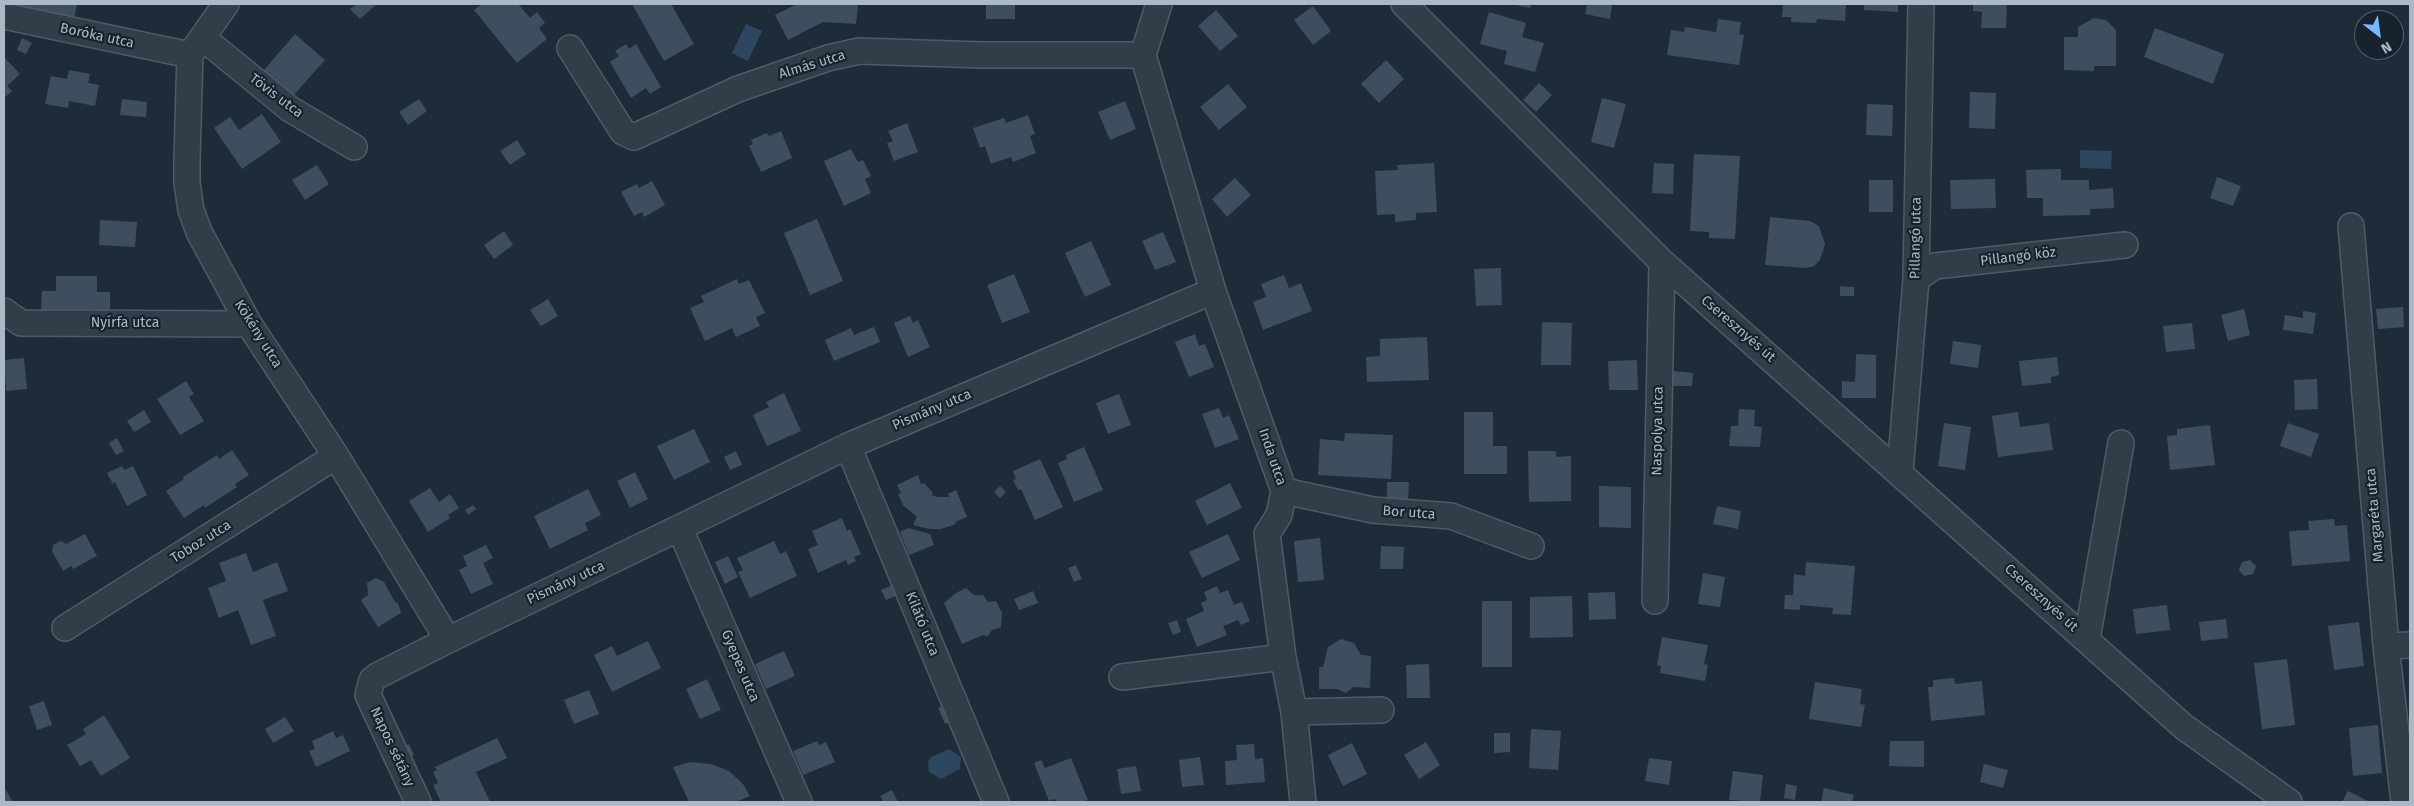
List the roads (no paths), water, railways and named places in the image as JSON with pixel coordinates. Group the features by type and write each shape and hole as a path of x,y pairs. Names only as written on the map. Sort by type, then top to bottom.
{"street":[{"path":"197,47 226,4"},
{"path":"1159,4 1143,55 1213,291"},
{"name":"Cseresznyés út","path":"1404,4 1662,262 1900,472 2184,727 2288,802"},
{"name":"Pillangó utca","path":"1900,472 1916,279 1921,4"},
{"name":"Boróka utca","path":"4,16 197,47"},
{"name":"Tövis utca","path":"197,47 290,109 354,147"},
{"name":"Kökény utca","path":"197,47 186,158 191,210 199,232 249,324 336,456 448,640"},
{"name":"Almás utca","path":"570,48 623,132 634,137 738,89 828,58 859,51 982,55 1143,55"},
{"name":"Margaréta utca","path":"2351,226 2398,646 2404,802"},
{"name":"Pillangó köz","path":"1916,279 1935,266 2125,244"},
{"name":"Naspolya utca","path":"1655,601 1662,262"},
{"name":"Pismány utca","path":"388,670 848,446 1213,291"},
{"name":"Inda utca","path":"1213,291 1284,491 1279,515 1267,534 1283,657 1294,712 1304,802"},
{"name":"Nyírfa utca","path":"4,311 22,322 249,324"},
{"name":"Cseresznyés út","path":"2087,639 2121,443"},
{"name":"Kilátó utca","path":"848,446 996,802"},
{"name":"Toboz utca","path":"65,628 336,456"},
{"name":"Bor utca","path":"1284,491 1373,510 1451,516 1531,546"},
{"name":"Gyepes utca","path":"680,529 799,802"},
{"path":"1122,677 1283,657"},
{"name":"Napos sétány","path":"388,670 372,680 368,695 418,802"},
{"path":"1294,712 1381,710"}],"water":[{"path":"746,24 762,31 748,61 732,53"},
{"path":"2080,150 2112,151 2111,169 2080,168"},
{"path":"949,749 961,757 960,769 941,779 929,772 928,761 931,757"}]}
